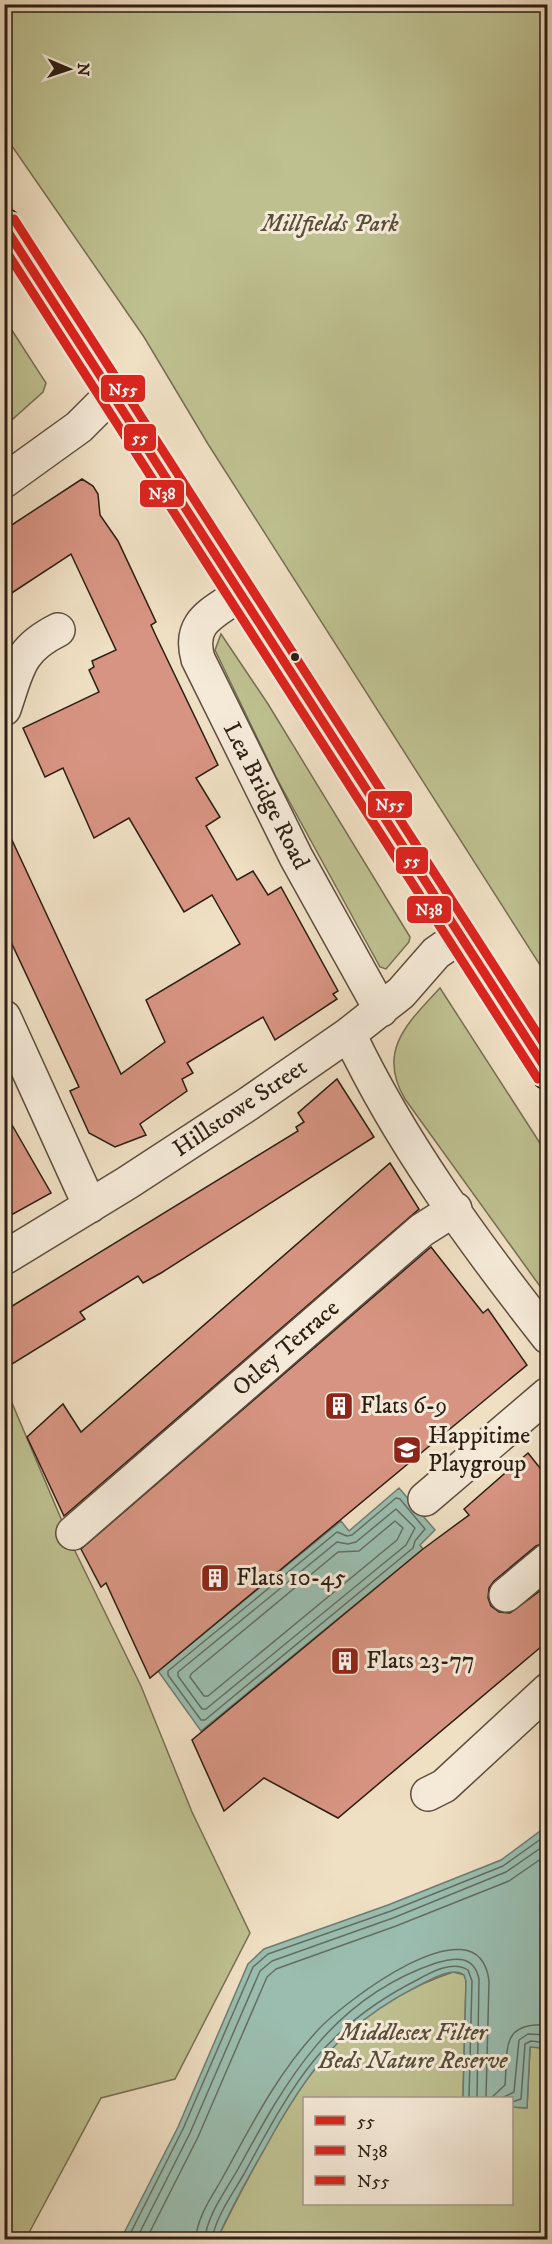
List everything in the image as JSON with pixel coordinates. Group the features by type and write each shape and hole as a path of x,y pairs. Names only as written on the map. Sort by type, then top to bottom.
{"main road":[{"path":"4,225 114,392 459,937 548,1073"}],"street":[{"path":"4,482 79,427 114,392"},
{"name":"Lea Bridge Road","path":"241,593 200,623 194,640 198,658 280,826 381,1010"},
{"path":"4,709 24,654 39,640 58,630"},
{"name":"Hillstowe Street","path":"4,1258 90,1206 248,1104 349,1034 401,993 436,953 459,937"},
{"path":"4,1017 90,1206"},
{"path":"349,1034 379,1095 455,1209 548,1337"},
{"name":"Otley Terrace","path":"73,1533 422,1230 455,1209"},
{"path":"425,1499 548,1394"},
{"path":"506,1595 548,1560"},
{"path":"428,1794 444,1786 548,1690"}],"green space":[{"name":"Millfields Park","path":"5,4 547,5 547,976 208,444 144,337 5,136"},
{"path":"4,318 46,383 43,392 5,426"},
{"path":"221,634 268,704 410,937 409,942 386,969 380,967 276,777 215,650"},
{"path":"440,988 547,1154 547,1296 405,1099 397,1082 394,1066 395,1051 400,1038 417,1013"},
{"path":"4,1384 73,1547 141,1686 192,1812 250,1933 175,2079 101,2098 25,2240 4,2239"},
{"name":"Middlesex Filter Beds Nature Reserve","path":"453,1972 465,1975 463,2097 303,2097 303,2205 513,2205 513,2107 527,2108 530,2047 545,2048 542,2109 548,2112 547,2239 217,2240 244,2185 280,2121 317,2066 361,2021 388,2002 418,1986"}],"water":[{"path":"399,1488 435,1530 420,1545 423,1549 201,1731 158,1671 341,1521 349,1531"},
{"path":"547,1826 547,2112 542,2109 544,2048 530,2047 527,2108 513,2107 513,2097 463,2097 466,1981 464,1975 447,1973 390,2001 345,2035 327,2054 294,2098 279,2123 239,2194 217,2239 121,2239 178,2127 248,1964 264,1949 388,1905 501,1860"}],"building":[{"path":"82,479 93,486 98,494 100,515 118,541 156,622 151,625 218,765 196,778 220,817 206,826 237,880 253,871 268,895 281,887 338,991 333,994 337,999 275,1040 263,1017 187,1063 193,1073 182,1079 187,1091 140,1124 146,1135 115,1147 89,1133 70,1091 79,1087 4,927 4,823 121,1074 165,1042 146,1000 240,944 212,895 184,912 129,818 94,838 63,768 45,777 23,728 99,692 89,670 94,667 92,661 116,650 71,554 4,598 4,530"},
{"path":"337,1079 374,1137 161,1273 143,1283 138,1276 80,1312 85,1319 4,1369 4,1311 298,1131 296,1127 304,1122 298,1113"},
{"path":"4,1111 51,1193 4,1219"},
{"path":"390,1163 419,1209 64,1516 27,1437 63,1404 81,1432"},
{"path":"431,1247 483,1313 488,1309 527,1365 150,1678 106,1583 101,1587 81,1549"},
{"path":"528,1453 548,1478 548,1542 536,1546 494,1581 489,1588 488,1598 491,1606 499,1612 510,1613 548,1585 548,1641 338,1818 264,1778 224,1811 192,1740 423,1549 469,1515 464,1509"}],"transit line":[{"name":"N55","path":"14,219 548,1050"},
{"name":"55","path":"4,226 548,1072"},
{"name":"N38","path":"4,248 538,1079"}],"place":[{"name":"Flats 6-9","path":"339,1406"},
{"name":"Happitime Playgroup","path":"407,1450"},
{"name":"Flats 10-45","path":"215,1578"},
{"name":"Flats 23-77","path":"345,1661"}]}
